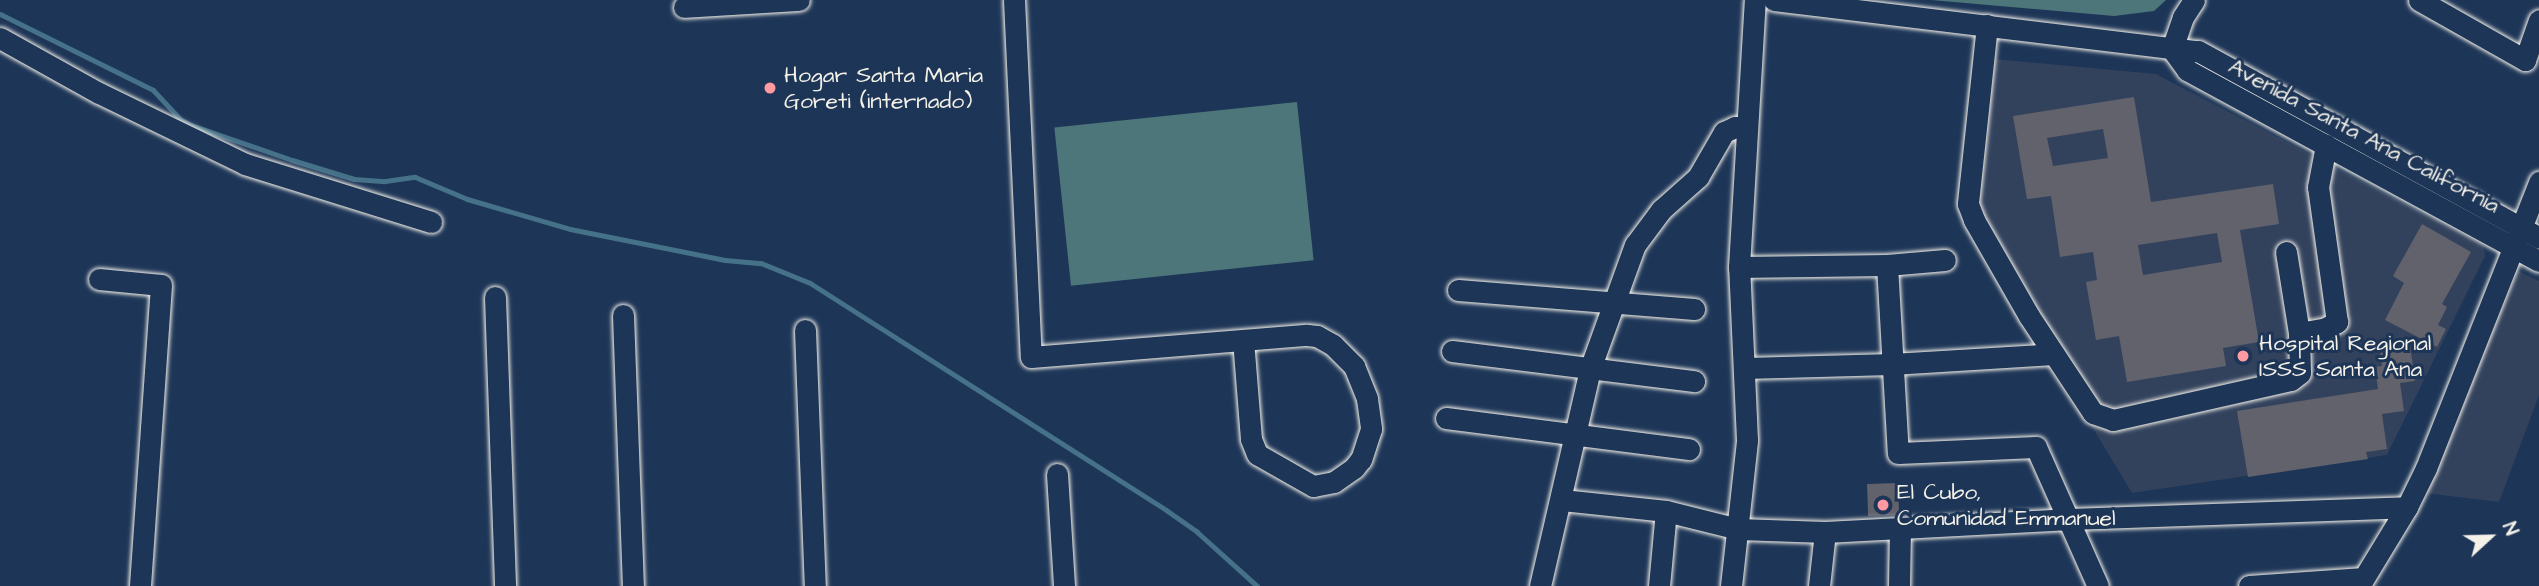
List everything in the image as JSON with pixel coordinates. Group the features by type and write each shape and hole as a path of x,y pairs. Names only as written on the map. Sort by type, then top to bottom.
{"street":[{"path":"684,7 799,0"},
{"path":"1014,0 1031,357 1243,340 1307,335 1326,339 1342,352 1361,380 1370,418 1367,444 1354,468 1334,482 1313,485 1257,454 1251,439 1243,340"},
{"path":"1731,586 1747,440 1739,267 1755,0"},
{"name":"Avenida Santa Ana California","path":"1786,0 2198,51 2524,238 2539,261"},
{"path":"2172,49 2183,17 2194,0"},
{"path":"2419,0 2449,8 2525,60 2539,20"},
{"path":"1987,25 1968,204 1974,220 2054,354 2093,413 2113,420 2291,380 2300,373 2302,366 2299,333 2286,252"},
{"path":"0,38 99,93 244,164 431,222"},
{"name":"Avenida Santa Ana California","path":"2172,49 2188,70 2326,145 2524,238"},
{"path":"1540,586 1562,500 1590,369 1635,245 1646,228 1698,177 1724,132 1735,127 1747,128"},
{"path":"2299,333 2326,328 2337,322 2318,187 2326,145"},
{"path":"2249,586 2361,582 2407,507 2524,238 2539,182"},
{"path":"1739,267 1887,265 1945,260"},
{"path":"1887,265 1898,453 2036,447 2098,586"},
{"path":"99,279 161,285 140,586"},
{"path":"1458,290 1693,309"},
{"path":"495,297 505,586"},
{"path":"623,315 633,586"},
{"path":"805,330 815,586"},
{"path":"1452,351 1694,381"},
{"path":"1745,368 1892,364 2054,354"},
{"path":"1446,418 1689,449"},
{"path":"1058,474 1064,586"},
{"path":"1562,500 1666,511 1738,529 1825,532 2069,519 2407,507"},
{"path":"1659,586 1666,511"},
{"path":"1899,586 1900,529"},
{"path":"1819,586 1825,532"}],"shaded area":[{"name":"Hospital Regional ISSS Santa Ana","path":"1972,57 2156,74 2483,245 2485,256 2387,455 2132,493 1957,203"},
{"path":"2518,271 2539,281 2539,395 2499,502 2425,493"}],"green space":[{"path":"1931,0 2166,0 2154,11 2114,16"},
{"path":"1297,102 1314,260 1071,286 1054,128"}],"building":[{"path":"2134,97 2151,202 2273,184 2279,224 2240,230 2259,342 2223,348 2226,366 2127,382 2119,336 2096,340 2086,282 2097,280 2093,252 2060,257 2051,196 2027,199 2013,116","holes":["2103,129 2108,158 2053,166 2047,138","2217,233 2222,262 2143,275 2138,245"]},
{"path":"2422,224 2471,252 2442,304 2447,307 2438,325 2446,329 2437,347 2385,320 2404,283 2393,276"},
{"path":"2409,338 2415,381 2400,383 2404,411 2382,414 2387,449 2366,452 2368,459 2248,477 2237,411 2378,389 2375,367 2382,366 2379,342"},
{"name":"El Cubo, Comunidad Emmanuel","path":"1898,483 1899,515 1868,516 1867,484"}],"waterway":[{"path":"0,14 153,90 181,120 292,160 354,179 385,181 415,177 467,199 570,229 725,260 761,263 810,283 1166,510 1197,532 1257,586"}],"place":[{"name":"Hogar Santa Maria Goreti (internado)","path":"770,88"},
{"name":"Hospital Regional ISSS Santa Ana","path":"2243,356"},
{"name":"El Cubo, Comunidad Emmanuel","path":"1883,505"}]}
